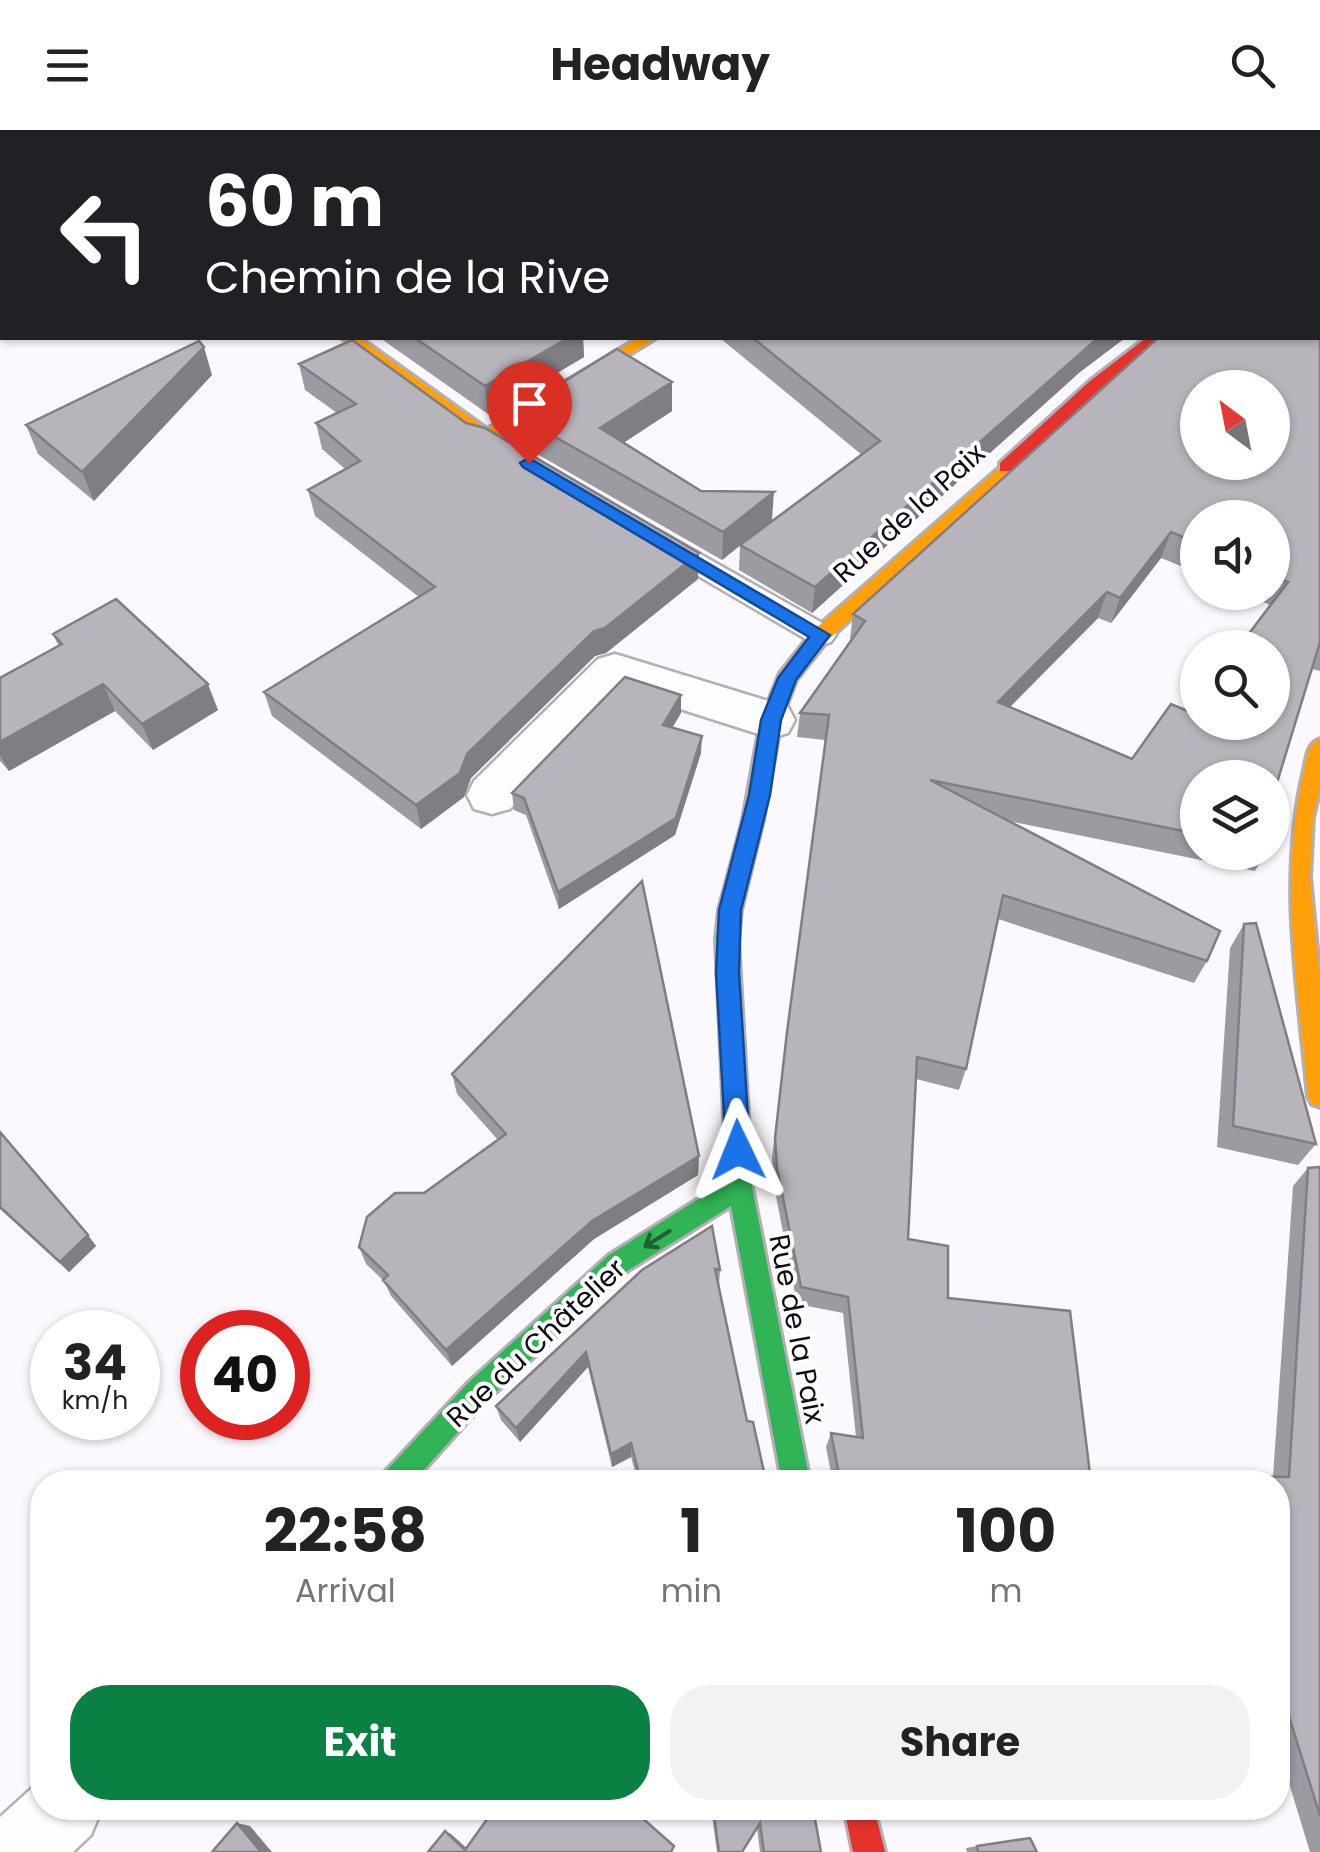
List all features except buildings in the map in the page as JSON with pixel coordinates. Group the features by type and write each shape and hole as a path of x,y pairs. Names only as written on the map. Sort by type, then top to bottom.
{"street":[{"path":"353,340 487,437 645,340"},
{"name":"Rue de la Paix","path":"794,1470 740,1188 728,940 730,910 760,795 771,720 788,678 821,635 1096,384 1152,340"},
{"path":"492,795 615,671 771,720"},
{"path":"1320,746 1299,877 1320,1097"},
{"name":"Rue du Châtelier","path":"405,1470 477,1392 618,1263 740,1188"},
{"path":"19,1852 52,1820"},
{"path":"861,1820 868,1852"}],"lane":[{"path":"487,437 513,454"},
{"path":"638,528 821,635"}],"traffic: fast":[{"path":"753,820 730,910 727,940 740,1187 794,1470"},
{"path":"406,1470 477,1392 618,1263 740,1187"}],"traffic: slow":[{"path":"353,340 487,437 645,340"},
{"path":"753,820 771,720 787,678 821,635 1006,467"},
{"path":"1320,746 1303,817 1299,877 1320,1097"}],"traffic: jam":[{"path":"1006,467 1096,384 1152,340"},
{"path":"862,1820 869,1852"}],"route":[{"path":"529,463 821,635 788,678 771,720 760,795 730,910 728,972 738,1150"}]}
